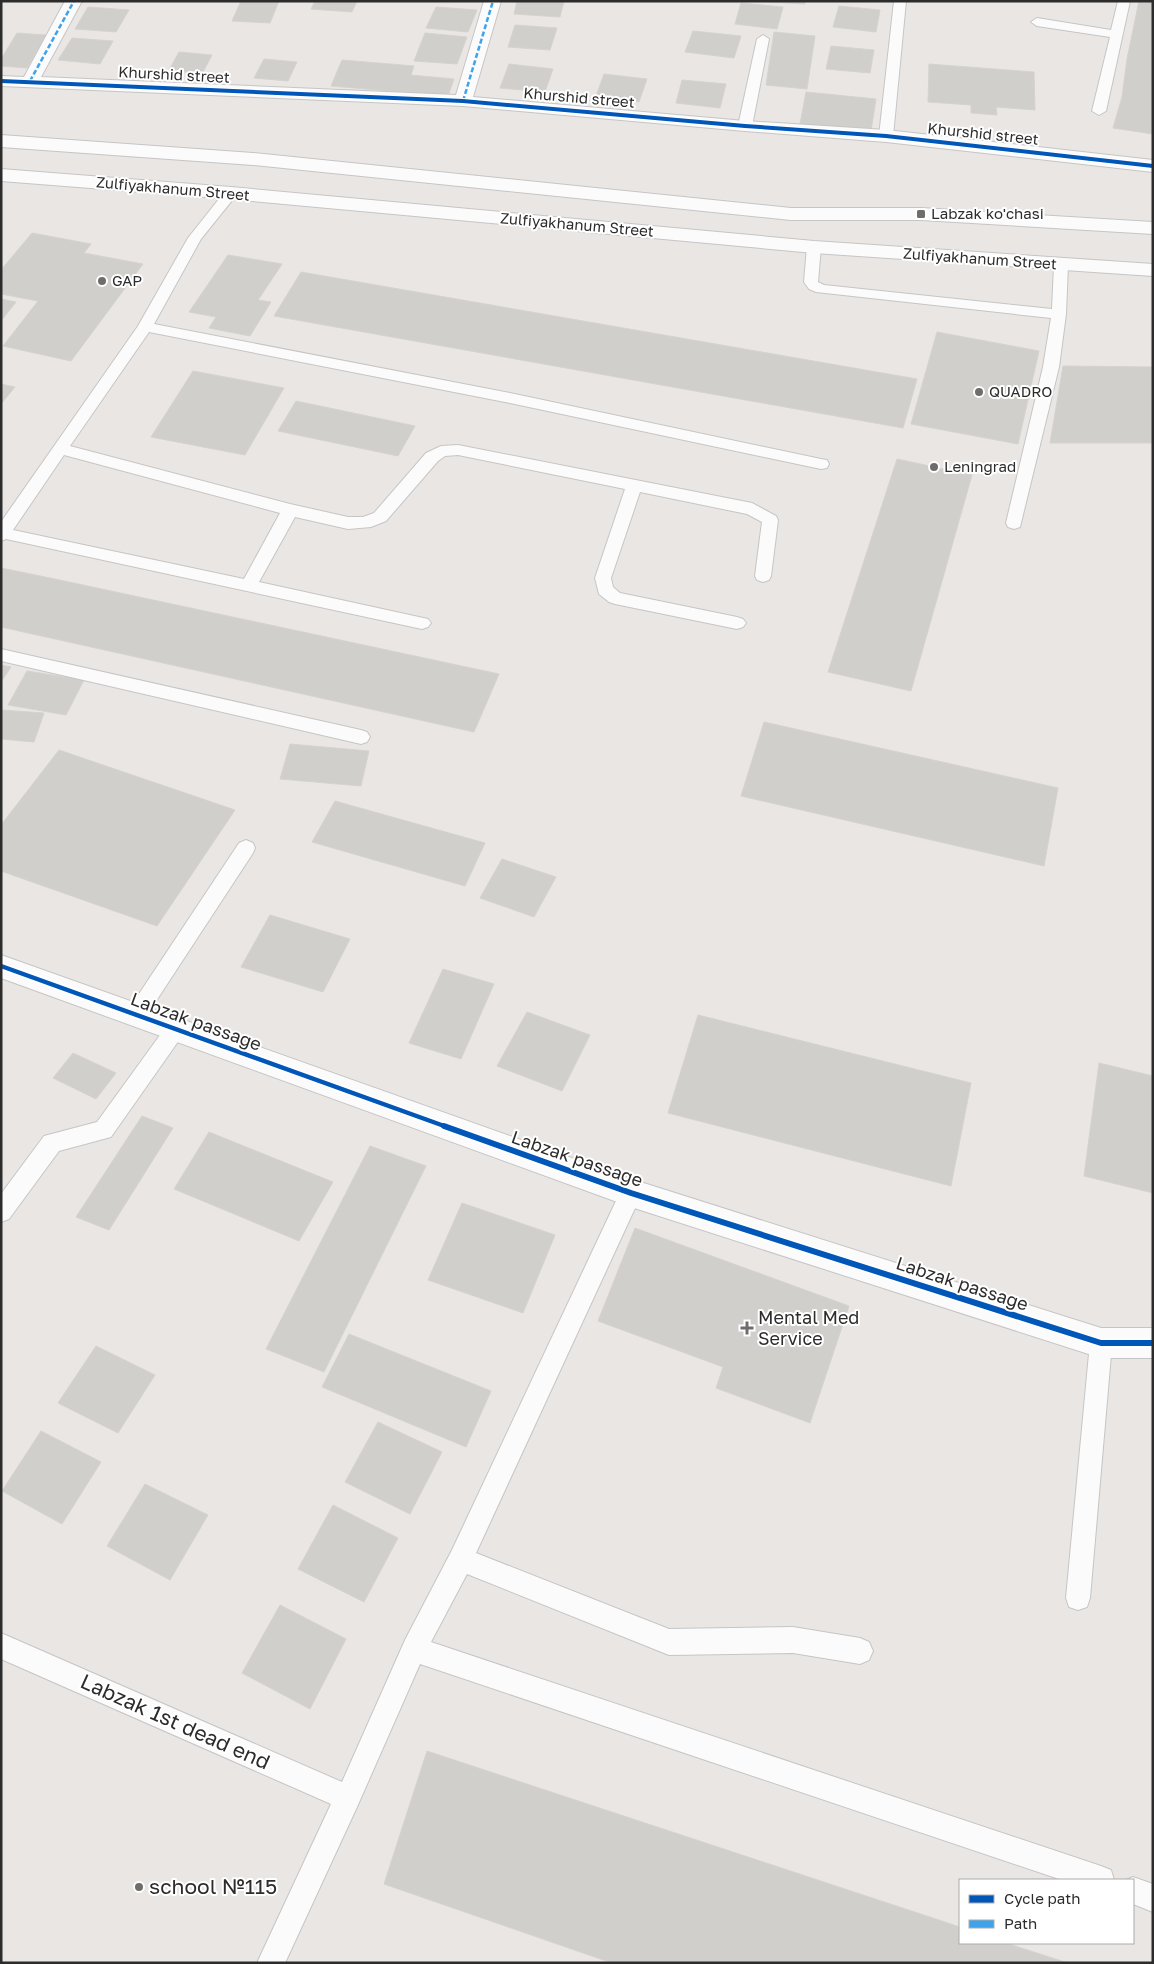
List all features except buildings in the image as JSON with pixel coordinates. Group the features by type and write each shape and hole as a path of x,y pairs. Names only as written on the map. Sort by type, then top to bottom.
{"street":[{"path":"30,81 74,1"},
{"path":"464,101 492,1"},
{"name":"Khurshid street","path":"1,82 30,81 464,101 745,126 886,136 1153,166"},
{"name":"Zulfiyakhanum Street","path":"1,141 253,159 791,214 921,214 1153,228"},
{"name":"Zulfiyakhanum Street","path":"1,175 231,193 814,248 1153,270"},
{"path":"1116,269 1153,274"},
{"name":"Labzak passage","path":"1,966 632,1193 1101,1343 1153,1343"}],"lane":[{"path":"886,136 900,1"},
{"path":"1099,111 1124,1"},
{"path":"1036,22 1116,34"},
{"path":"745,126 763,40"},
{"path":"231,193 195,238 145,327 2,534 422,623"},
{"path":"814,248 811,282 814,286 821,289 1059,314"},
{"path":"1014,523 1052,366 1059,314 1061,265"},
{"path":"145,327 510,398 821,464"},
{"path":"60,449 290,510 348,523 365,523 380,517 432,457 441,451 458,450 752,509 770,520 763,576"},
{"path":"634,486 603,578 605,590 615,598 737,623"},
{"path":"248,586 290,510"},
{"path":"1,655 361,737"},
{"path":"136,1015 246,848"},
{"path":"1,1212 52,1143 104,1130 175,1030"},
{"path":"271,1963 348,1798 414,1649 461,1559 632,1193"},
{"path":"1078,1598 1101,1343"},
{"path":"461,1559 669,1642 792,1640 860,1651"},
{"name":"Labzak 1st dead end","path":"1,1646 348,1798"},
{"path":"414,1649 1098,1879"},
{"path":"1134,1891 1153,1898"}],"marked path":[{"path":"30,81 74,1"},
{"path":"463,101 493,1"}],"cycle path":[{"path":"1,81 463,101 745,126 886,136 1153,166"},
{"path":"1,966 631,1193 1101,1343 1153,1343"}],"place":[{"name":"Labzak ko'chasi","path":"921,214"},
{"name":"GAP","path":"102,281"},
{"name":"QUADRO","path":"979,392"},
{"name":"Leningrad","path":"934,467"},
{"name":"Mental Med Service","path":"747,1328"},
{"name":"school №115","path":"139,1887"}]}
